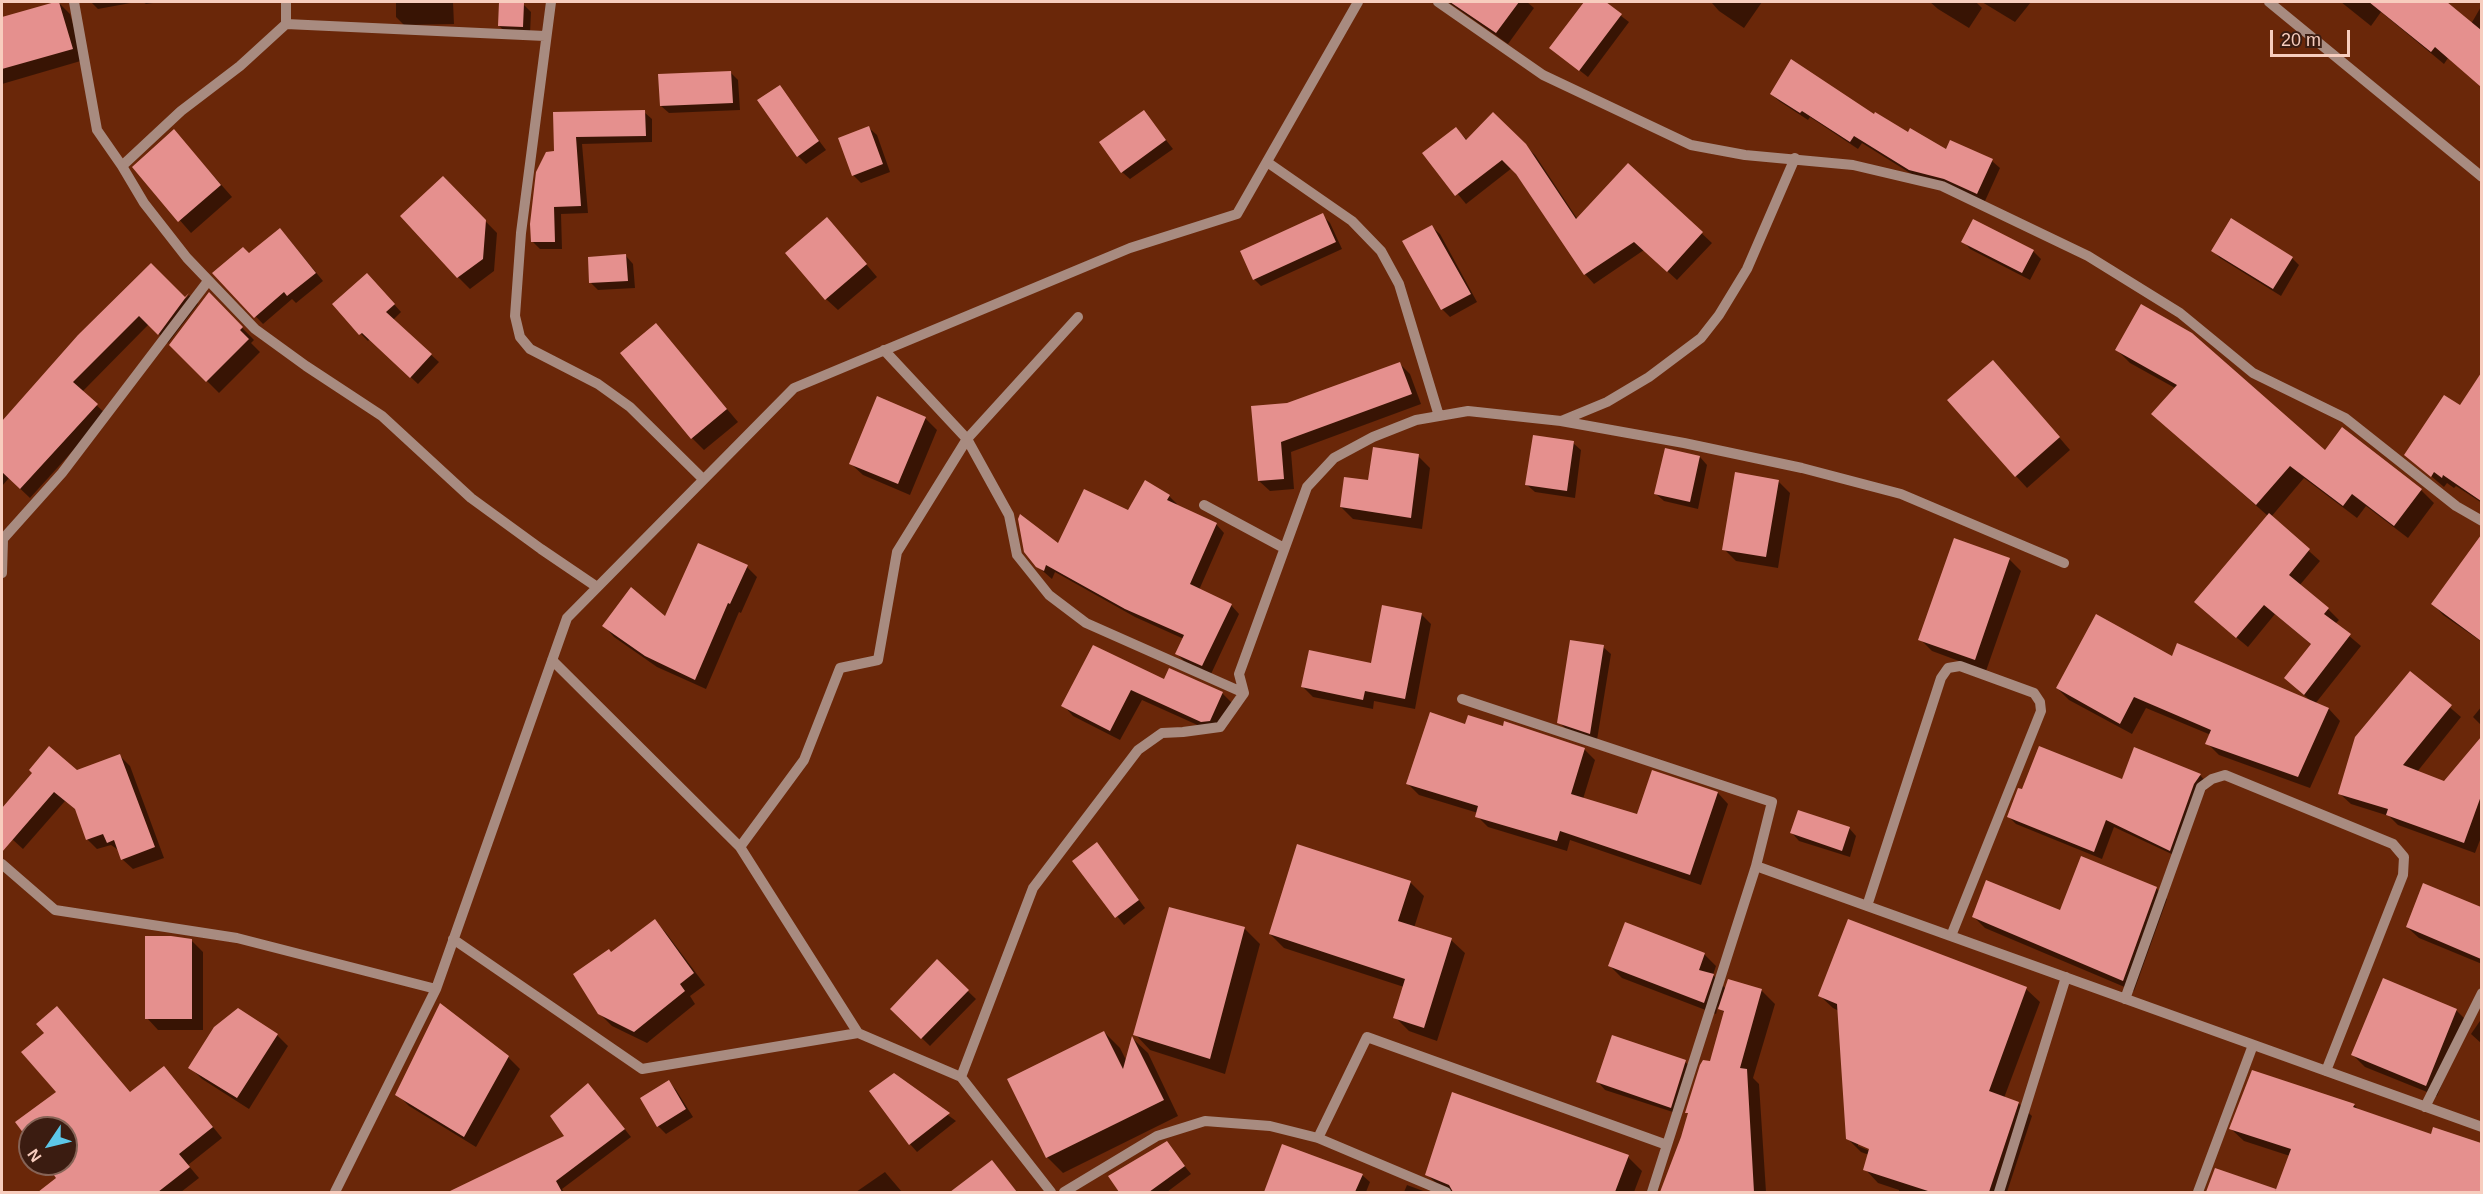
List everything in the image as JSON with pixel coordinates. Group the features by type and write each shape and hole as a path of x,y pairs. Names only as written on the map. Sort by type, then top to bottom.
{"street":[{"path":"74,2 97,130 144,203 187,258 255,328 306,366 382,416 471,498 597,586"},
{"path":"286,2 286,24"},
{"path":"551,2 521,233 515,316 520,336 530,349 598,384 630,407 703,479"},
{"path":"335,1192 436,989 567,618 794,388 1130,248 1237,214 1359,2"},
{"path":"1438,2 1543,75 1691,145 1746,154 1852,165 1942,186 2088,256 2180,313 2253,373 2345,418 2456,506 2481,521"},
{"path":"2269,2 2481,177"},
{"path":"122,166 180,111 240,66 286,24 545,36"},
{"path":"1561,421 1607,402 1649,377 1701,338 1719,315 1747,269 1795,158"},
{"path":"1267,162 1352,221 1381,251 1399,284 1439,416"},
{"path":"2,573 3,539 62,473 208,281"},
{"path":"740,847 804,760 840,668 878,660 897,552 967,439 1078,317"},
{"path":"885,350 967,439 1009,515 1017,555 1049,596 1086,623 1244,693"},
{"path":"961,1077 1033,888 1138,750 1162,733 1220,727 1244,693 1239,674 1307,487 1334,458 1373,437 1416,420 1468,411 1561,421 1695,445 1802,468 1901,494 2064,563"},
{"path":"1204,505 1284,548"},
{"path":"552,660 740,847 858,1033"},
{"path":"1867,906 1941,678 1948,668 1960,666 2034,693 2040,702 2041,711 1951,936"},
{"path":"1462,699 1772,802 1756,866 1652,1192"},
{"path":"2125,999 2201,787 2212,779 2225,775 2393,844 2404,856 2403,875 2326,1071"},
{"path":"2,864 55,910 237,938 436,989"},
{"path":"1756,866 2481,1127"},
{"path":"453,939 642,1069 858,1033 961,1077 1051,1192"},
{"path":"1999,1192 2066,977"},
{"path":"2425,1107 2481,993"},
{"path":"1318,1138 1367,1037 1667,1145"},
{"path":"2198,1192 2253,1045"},
{"path":"1064,1192 1157,1136 1205,1120 1270,1126 1318,1138 1446,1192"}],"building":[{"path":"59,2 73,49 2,69 2,17"},
{"path":"499,2 524,3 523,27 498,26"},
{"path":"1450,2 1519,2 1496,33"},
{"path":"1584,2 1606,2 1622,14 1579,71 1549,48"},
{"path":"2369,2 2447,2 2481,30 2481,87 2435,47 2431,52"},
{"path":"1791,59 1874,114 1875,112 1908,132 1910,128 1946,149 1950,140 1993,159 1977,194 1944,179 1909,170 1854,136 1850,142 1802,111 1800,113 1770,94"},
{"path":"731,71 733,103 660,106 658,74"},
{"path":"780,85 819,141 797,157 757,100"},
{"path":"645,110 646,136 576,137 581,206 554,207 555,242 531,242 530,224 536,172 546,152 554,151 553,112"},
{"path":"1144,110 1166,140 1121,173 1099,142"},
{"path":"1493,112 1526,144 1576,219 1628,163 1703,232 1667,272 1634,242 1584,275 1516,174 1502,160 1455,196 1422,153 1456,127 1466,140"},
{"path":"869,126 883,164 852,176 838,138"},
{"path":"174,129 221,185 178,222 132,167"},
{"path":"443,176 486,220 483,259 457,278 400,216"},
{"path":"1323,213 1336,242 1253,280 1240,251"},
{"path":"827,217 867,264 825,300 785,253"},
{"path":"2231,218 2293,257 2273,289 2211,251"},
{"path":"1973,219 2034,250 2022,273 1961,242"},
{"path":"1432,225 1471,294 1441,310 1402,241"},
{"path":"280,228 316,273 287,296 284,292 254,318 212,273 243,247 249,253"},
{"path":"626,254 628,281 589,283 588,257"},
{"path":"151,263 185,297 189,293 158,335 139,316 73,382 98,404 20,489 2,472 2,421 78,335"},
{"path":"367,273 395,304 386,312 432,354 410,378 362,333 359,335 332,304"},
{"path":"209,292 243,327 240,330 249,339 206,382 169,345"},
{"path":"2141,304 2192,333 2325,450 2342,427 2422,489 2394,526 2352,494 2343,506 2290,466 2256,505 2151,414 2177,385 2115,350"},
{"path":"656,323 727,409 691,439 620,353"},
{"path":"1993,360 2060,437 2015,477 1947,400"},
{"path":"1400,362 1412,394 1281,442 1284,479 1258,481 1251,406 1287,403"},
{"path":"2481,373 2481,501 2443,475 2442,478 2434,472 2431,477 2404,455 2444,395 2460,405"},
{"path":"877,396 926,417 898,484 849,464"},
{"path":"1533,435 1574,441 1567,491 1525,485"},
{"path":"1373,447 1419,454 1411,518 1340,507 1344,477 1368,480"},
{"path":"1665,448 1700,456 1690,502 1654,494"},
{"path":"1735,472 1779,480 1766,557 1722,550"},
{"path":"1145,480 1170,495 1167,500 1217,523 1190,584 1232,604 1202,666 1175,654 1184,635 1125,609 1046,565 1044,571 1036,567 1024,552 1018,519 1020,514 1058,543 1084,489 1128,510"},
{"path":"2269,513 2310,549 2289,575 2329,608 2324,614 2351,634 2304,695 2284,678 2311,644 2264,605 2236,638 2194,602"},
{"path":"2481,535 2481,641 2431,604"},
{"path":"1954,538 2010,558 1975,660 1918,640"},
{"path":"698,543 748,565 730,604 728,603 695,680 645,656 602,626 631,587 665,616"},
{"path":"1382,605 1422,613 1405,699 1365,691 1363,700 1301,687 1309,650 1371,663"},
{"path":"2096,614 2172,656 2177,643 2329,708 2298,777 2205,744 2211,730 2134,697 2120,724 2056,688"},
{"path":"1570,640 1604,645 1590,734 1557,723"},
{"path":"1093,645 1164,679 1169,668 1223,692 1210,721 1201,722 1131,690 1110,731 1061,706"},
{"path":"2410,671 2452,705 2403,765 2444,781 2481,737 2481,796 2464,843 2386,815 2388,809 2338,794 2355,737"},
{"path":"1430,712 1465,724 1468,715 1503,726 1504,721 1585,748 1571,794 1637,814 1652,770 1718,792 1690,875 1560,831 1557,841 1475,817 1478,806 1406,784"},
{"path":"49,746 77,770 120,754 155,847 121,860 114,840 107,843 103,834 86,840 75,809 54,792 2,852 2,808 32,773 29,770"},
{"path":"2039,746 2122,779 2134,747 2201,774 2194,784 2170,851 2106,820 2094,852 2007,817 2018,788 2022,789"},
{"path":"1798,810 1850,827 1842,851 1790,833"},
{"path":"1097,842 1139,900 1115,918 1072,861"},
{"path":"1297,844 1411,881 1398,921 1452,938 1424,1028 1393,1018 1405,979 1269,934"},
{"path":"2081,856 2157,887 2123,981 1972,917 1986,880 2060,910"},
{"path":"2423,883 2481,907 2481,959 2406,927"},
{"path":"1169,907 1245,927 1210,1059 1133,1035"},
{"path":"655,919 694,973 680,984 685,991 634,1032 598,1014 573,974 609,949 611,952"},
{"path":"1848,919 2027,987 1989,1091 2019,1102 1989,1192 1931,1192 1863,1170 1869,1149 1846,1139 1837,1004 1818,996"},
{"path":"1625,922 1705,953 1699,970 1714,974 1704,1003 1608,966"},
{"path":"145,936 192,939 192,1019 145,1019"},
{"path":"937,959 969,990 921,1039 890,1009"},
{"path":"2383,978 2457,1009 2426,1086 2351,1055"},
{"path":"1728,979 1762,989 1740,1068 1747,1069 1754,1192 1660,1192 1681,1137 1688,1113 1685,1113 1700,1065 1703,1060 1710,1061 1724,1011 1718,1009"},
{"path":"440,1003 509,1056 464,1137 395,1095"},
{"path":"57,1006 130,1092 164,1066 213,1127 179,1154 190,1167 158,1192 38,1192 56,1178 55,1176 78,1176 78,1116 23,1116 56,1092 21,1052 44,1033 36,1024"},
{"path":"238,1008 278,1034 237,1098 188,1068 214,1027"},
{"path":"1104,1031 1123,1069 1132,1036 1164,1100 1046,1158 1007,1079"},
{"path":"1612,1035 1686,1060 1671,1108 1596,1082"},
{"path":"2252,1070 2355,1104 2353,1107 2431,1134 2433,1127 2481,1143 2481,1192 2275,1192 2291,1149 2229,1129"},
{"path":"894,1073 950,1113 909,1145 869,1091"},
{"path":"669,1080 686,1109 657,1127 640,1098"},
{"path":"588,1083 625,1129 556,1181 562,1192 448,1192 564,1136 550,1116"},
{"path":"1452,1092 1629,1155 1615,1192 1453,1192 1449,1185 1425,1175"},
{"path":"1167,1141 1185,1166 1149,1192 1119,1192 1108,1176"},
{"path":"1282,1144 1363,1174 1355,1192 1264,1192"},
{"path":"992,1160 1017,1192 950,1192"},
{"path":"2215,1168 2276,1189 2275,1192 2206,1192"}]}
